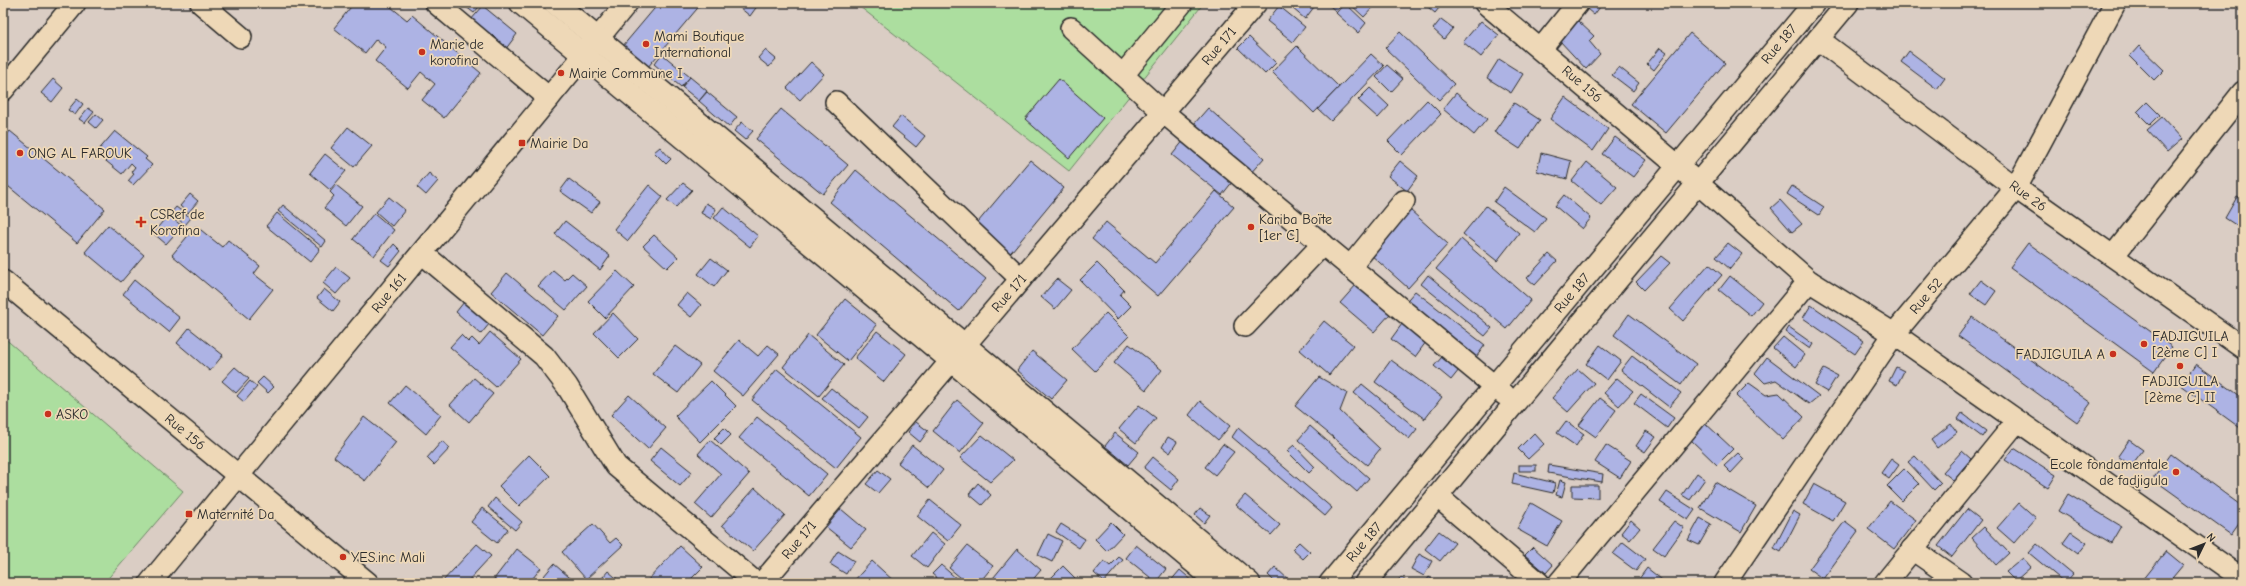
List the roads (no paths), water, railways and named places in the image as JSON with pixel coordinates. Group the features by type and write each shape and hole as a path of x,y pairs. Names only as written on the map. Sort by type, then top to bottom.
{"main road":[{"path":"521,3 584,56 1249,583"},
{"path":"555,3 958,353 1219,583"}],"street":[{"path":"3,90 75,3"},
{"path":"201,3 241,38"},
{"path":"436,3 549,98"},
{"name":"Rue 161","path":"150,583 628,3"},
{"path":"1123,75 1182,3"},
{"path":"1541,49 1578,3"},
{"name":"Rue 187","path":"1330,583 1814,3"},
{"name":"Rue 187","path":"1365,583 1848,3"},
{"name":"Rue 52","path":"1725,583 1894,334 2016,188 2116,3"},
{"name":"Rue 156","path":"1493,5 1541,49 1678,166 1809,281 1894,334 2243,579"},
{"name":"Rue 171","path":"762,583 1163,112 1247,6"},
{"path":"1071,28 1163,112 1514,403"},
{"name":"Rue 26","path":"1818,40 2016,188 2243,348"},
{"path":"2113,256 2243,92"},
{"path":"836,102 1021,280"},
{"path":"1350,267 1404,201"},
{"path":"1245,326 1323,244"},
{"path":"422,253 544,356 566,386 616,466 756,583"},
{"name":"Rue 156","path":"3,281 368,583"},
{"path":"1559,583 1809,281"},
{"path":"1885,583 2017,421"},
{"path":"1437,496 1540,583"},
{"path":"1912,549 1961,583"}],"place":[{"name":"Mami Boutique International","path":"646,44"},
{"name":"Marie de korofina","path":"422,52"},
{"name":"Mairie Commune I","path":"561,73"},
{"name":"Mairie Da","path":"522,143"},
{"name":"ONG AL FAROUK","path":"20,153"},
{"name":"CSRef de Korofina","path":"141,222"},
{"name":"Kariba Boïte [1er C]","path":"1251,227"},
{"name":"FADJIGUILA [2ème C] I","path":"2144,344"},
{"name":"FADJIGUILA A","path":"2113,354"},
{"name":"FADJIGUILA [2ème C] II","path":"2180,366"},
{"name":"ASKO","path":"48,414"},
{"name":"Ecole fondamentale de fadjigula","path":"2176,472"},
{"name":"Maternité Da","path":"189,514"},
{"name":"YES.inc Mali","path":"343,557"}]}
